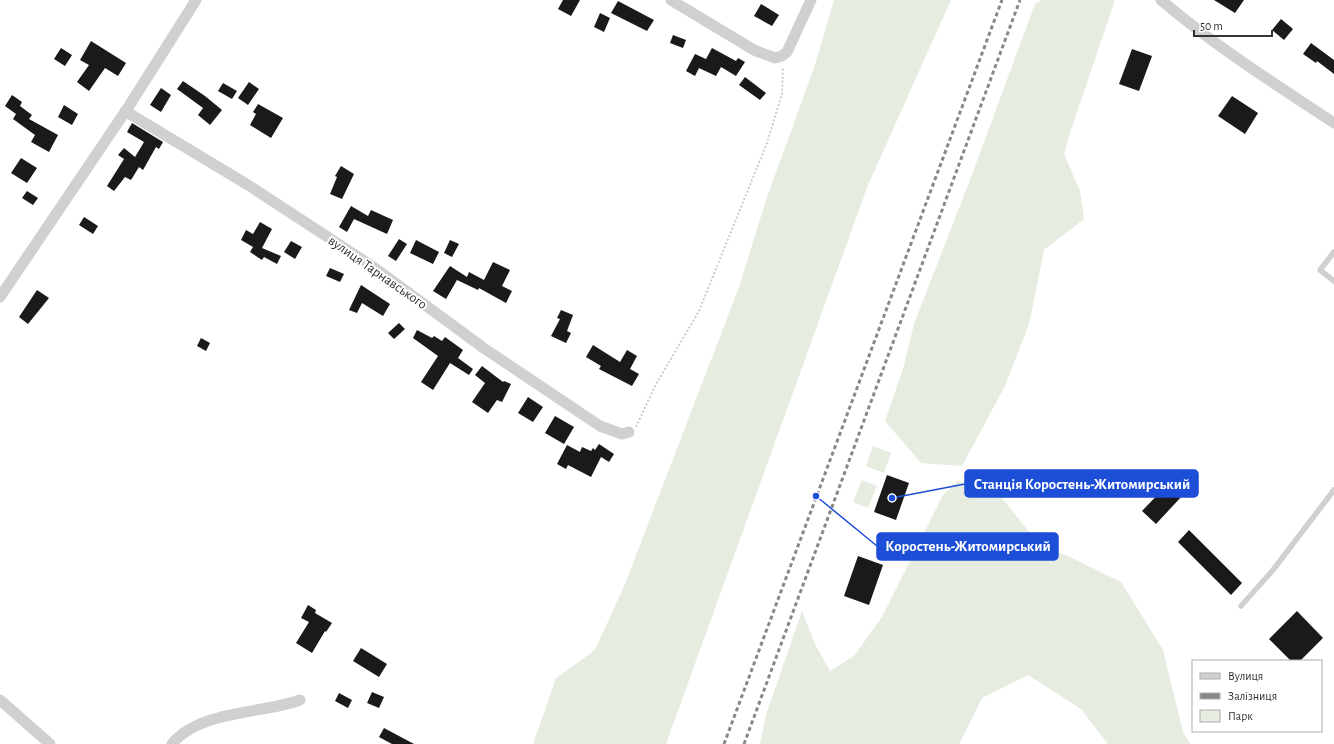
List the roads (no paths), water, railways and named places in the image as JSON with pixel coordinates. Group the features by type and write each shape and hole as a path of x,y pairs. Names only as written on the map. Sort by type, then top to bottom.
{"street":[{"path":"0,297 125,111 196,0"},
{"path":"671,0 754,50 775,58 782,56 787,52 811,0"},
{"path":"1162,0 1183,19 1248,66 1334,123"},
{"name":"вулиця Тарнавського","path":"125,111 248,185 372,266 485,349 600,426 622,434 629,432"},
{"path":"0,700 50,744"},
{"path":"172,744 176,738 200,724 238,712 283,707 300,700"}],"lane":[{"path":"1334,252 1320,270 1334,281"},
{"path":"1241,606 1277,566 1334,490"}],"railway":[{"path":"724,744 1002,0"},
{"path":"744,744 1020,0"}],"place":[{"name":"Коростень-Житомирський","path":"816,496"},
{"name":"Станція Коростень-Житомирський","path":"892,498"}]}
